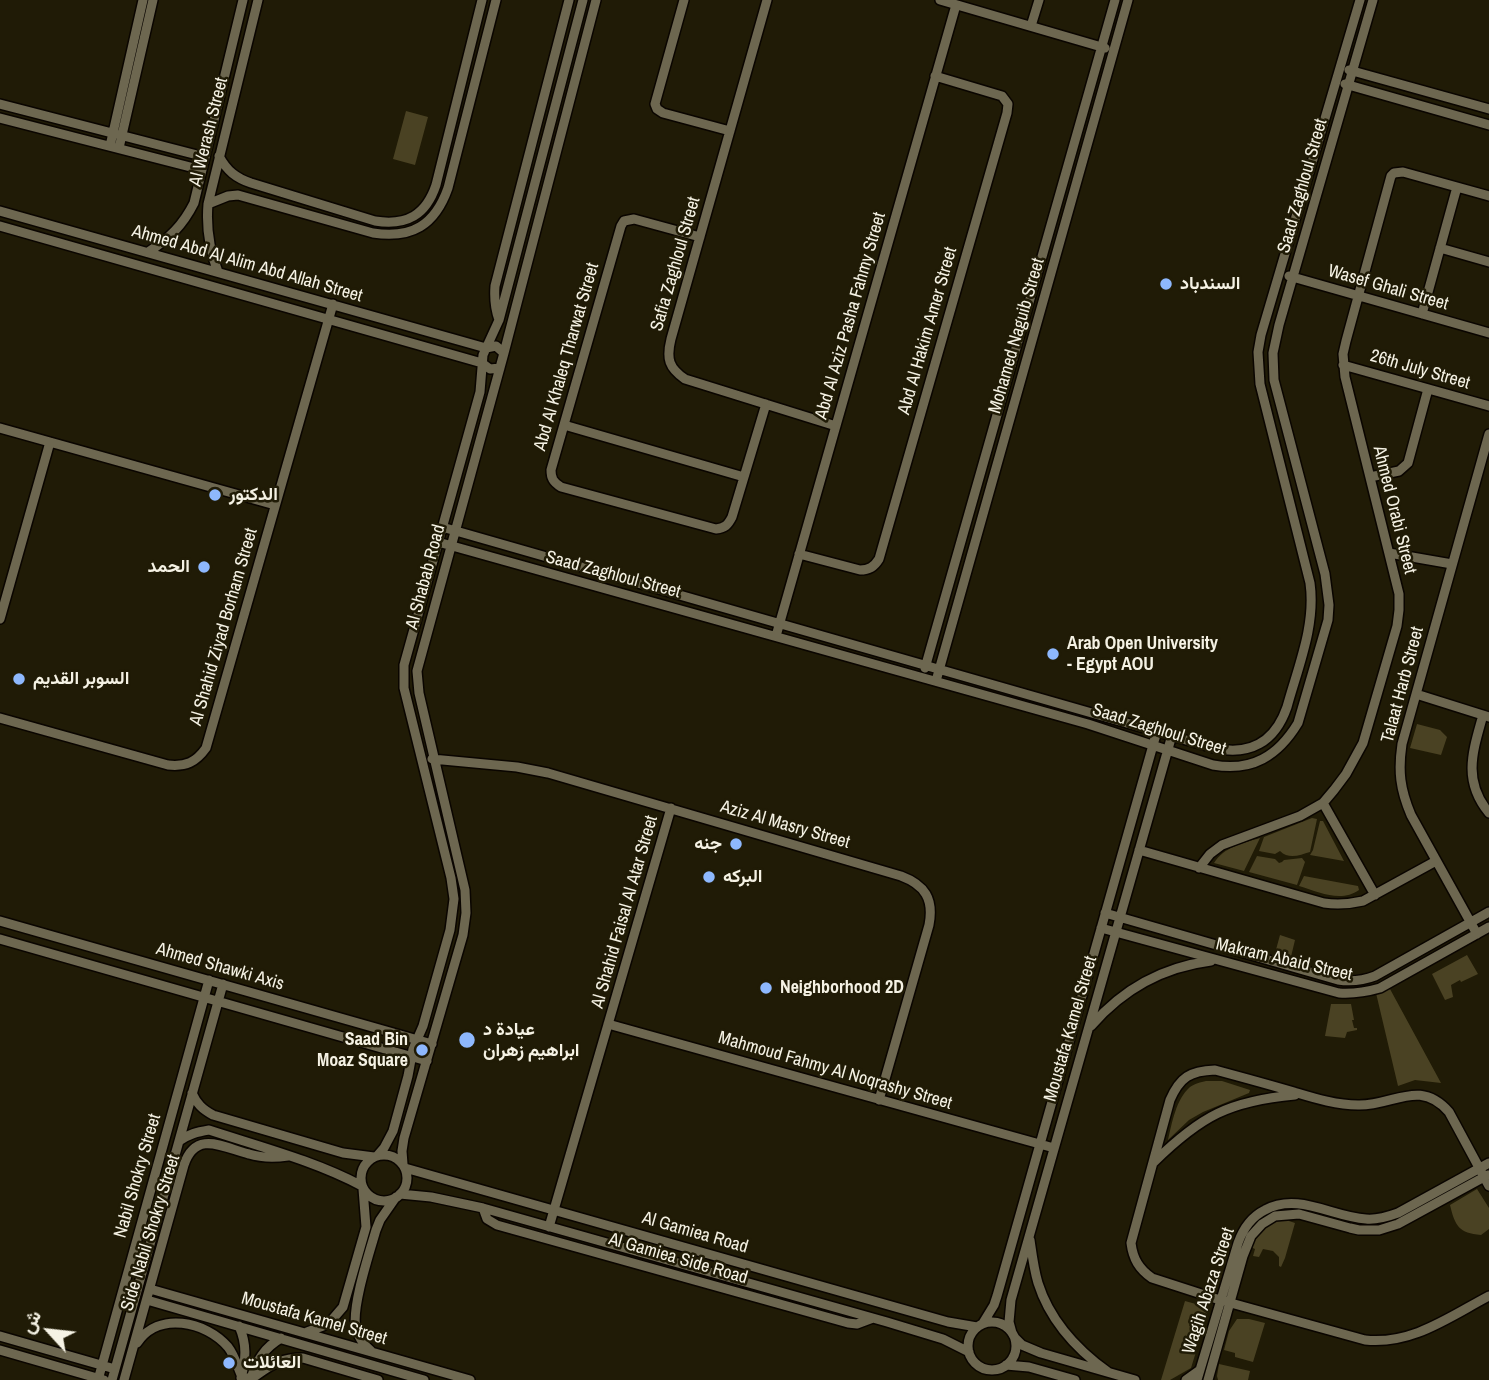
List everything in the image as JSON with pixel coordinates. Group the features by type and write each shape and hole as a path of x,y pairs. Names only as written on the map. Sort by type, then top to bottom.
{"street":[{"path":"114,147 144,0"},
{"path":"117,134 153,0"},
{"name":"Al Werash Street","path":"148,253 176,232 194,203 243,0"},
{"name":"Al Werash Street","path":"218,272 207,239 208,204 258,0"},
{"path":"219,156 224,166 241,180 388,223 401,222 414,216 432,197 482,0"},
{"path":"208,204 238,195 390,236 421,227 443,203 496,0"},
{"path":"499,320 495,309 495,286 569,0"},
{"name":"Al Shabab Road","path":"376,1156 384,1148 393,1131 411,1056 423,1026 454,910 453,888 404,688 404,665 480,392 486,348 499,320 583,0"},
{"name":"Al Shabab Road","path":"404,1166 404,1138 463,935 466,902 463,878 419,693 417,671 596,0"},
{"path":"684,0 655,104 663,113 730,131"},
{"name":"Safia Zaghloul Street","path":"767,0 668,350 676,373 685,379 836,426"},
{"path":"940,0 1114,50"},
{"path":"1031,26 1039,0"},
{"name":"Mohamed Naguib Street","path":"922,677 1115,0"},
{"name":"Mohamed Naguib Street","path":"936,681 1128,0"},
{"name":"Saad Zaghloul Street","path":"442,527 1214,748 1227,751 1254,747 1275,731 1283,720 1312,611 1310,583 1260,384 1258,368 1261,335 1360,0"},
{"name":"Saad Zaghloul Street","path":"438,542 936,681 1153,744 1213,765 1227,768 1242,766 1269,756 1290,736 1298,723 1328,620 1329,605 1318,548 1274,380 1275,339 1373,0"},
{"name":"Abd Al Aziz Pasha Fahmy Street","path":"776,636 956,5"},
{"path":"1340,68 1489,109"},
{"name":"Abd Al Hakim Amer Street","path":"799,554 860,570 868,570 879,559 986,187 1008,109 1006,100 997,94 935,76"},
{"path":"461,80 475,83"},
{"path":"1336,82 1489,125"},
{"path":"220,92 234,96"},
{"path":"0,104 205,157"},
{"path":"0,118 202,170"},
{"name":"Ahmed Orabi Street","path":"1199,868 1210,854 1222,845 1300,816 1322,803 1346,774 1363,743 1397,626 1399,594 1343,365 1346,341 1391,176 1399,171 1489,196"},
{"path":"1422,314 1457,187"},
{"name":"Ahmed Abd Al Alim Abd Allah Street","path":"0,211 486,348"},
{"name":"Abd Al Khaleq Tharwat Street","path":"700,237 634,219 621,226 551,477 561,487 716,529 723,528 729,524 766,404"},
{"name":"Ahmed Abd Al Alim Abd Allah Street","path":"0,226 482,363"},
{"path":"1440,248 1489,261"},
{"name":"Wasef Ghali Street","path":"1279,274 1489,333"},
{"name":"Al Shahid Ziyad Borham Street","path":"0,718 168,765 180,766 200,757 206,748 332,304"},
{"path":"486,348 496,346 504,353"},
{"path":"482,363 490,369 500,368"},
{"name":"26th July Street","path":"1343,365 1489,406"},
{"path":"1370,477 1399,471 1408,463 1428,389"},
{"path":"564,425 744,477"},
{"path":"0,428 275,505"},
{"name":"Talaat Harb Street","path":"1476,934 1410,814 1403,798 1400,762 1402,744 1489,434"},
{"path":"0,619 50,442"},
{"path":"979,476 992,480"},
{"path":"1294,520 1310,516"},
{"path":"1301,550 1318,548"},
{"path":"1389,553 1452,564"},
{"path":"1416,694 1486,716 1473,750 1471,768 1482,804 1489,813"},
{"name":"Moustafa Kamel Street","path":"980,1325 994,1306 1157,731"},
{"name":"Moustafa Kamel Street","path":"1014,1335 1009,1322 1011,1300 1171,735"},
{"name":"Aziz Al Masry Street","path":"421,758 536,769 901,876 922,888 930,904 929,925 879,1100"},
{"path":"1148,761 1158,762 1163,766"},
{"path":"1322,803 1375,895"},
{"name":"Al Shahid Faisal Al Atar Street","path":"549,1227 671,808"},
{"path":"1139,850 1337,905 1350,904 1375,895 1436,861"},
{"name":"Makram Abaid Street","path":"1105,913 1350,982 1375,976 1489,912"},
{"name":"Ahmed Shawki Axis","path":"0,921 432,1044"},
{"name":"Makram Abaid Street","path":"1101,928 1339,993 1353,994 1380,988 1489,927"},
{"name":"Ahmed Shawki Axis","path":"1,941 427,1061"},
{"path":"1088,1030 1114,1002 1144,981 1179,967 1216,960"},
{"name":"Nabil Shokry Street","path":"100,1379 209,980"},
{"name":"Nabil Shokry Street","path":"112,1380 223,984"},
{"name":"Mahmoud Fahmy Al Noqrashy Street","path":"608,1024 1054,1148"},
{"path":"187,1060 200,1063"},
{"path":"1489,1186 1449,1112 1432,1097 1410,1094 1375,1104 1343,1104 1215,1070 1200,1070 1186,1076 1176,1086 1170,1100 1132,1243 1137,1264 1152,1278 1225,1301 1376,1341 1388,1341 1431,1328 1489,1296"},
{"path":"192,1093 196,1102 213,1115 343,1153 392,1156 404,1166 406,1184 380,1220 355,1311 360,1338 372,1352"},
{"path":"1153,1164 1188,1131 1208,1117 1254,1100 1302,1094"},
{"path":"209,1130 207,1124 213,1115"},
{"path":"179,1141 187,1135 209,1130 337,1174 363,1188 376,1200 398,1196"},
{"name":"Side Nabil Shokry Street","path":"124,1380 187,1158 197,1147 212,1143 256,1156 288,1156"},
{"path":"305,1333 323,1326 343,1307 366,1227 362,1169 376,1156"},
{"name":"Wagih Abaza Street","path":"1210,1377 1241,1234 1252,1219 1268,1208 1296,1203 1357,1218 1378,1219 1398,1213 1484,1173 1489,1163"},
{"name":"Al Gamiea Road","path":"404,1166 948,1322 980,1325"},
{"name":"Al Gamiea Road","path":"398,1196 438,1198 483,1208 873,1318 943,1339 969,1352"},
{"name":"Al Gamiea Side Road","path":"483,1208 491,1223 848,1324 857,1324 873,1318"},
{"path":"1029,1236 1037,1282 1046,1304 1072,1342 1108,1372"},
{"path":"648,1255 653,1238"},
{"path":"151,1241 162,1244"},
{"name":"Moustafa Kamel Street","path":"150,1289 470,1380"},
{"name":"Moustafa Kamel Street","path":"147,1300 424,1380"},
{"name":"Wagih Abaza Street","path":"1197,1380 1225,1301"},
{"path":"203,1316 206,1305"},
{"path":"338,1314 355,1319"},
{"path":"1075,1380 1029,1367 1006,1365 997,1369 985,1369 974,1362 968,1341 980,1325 996,1322 1008,1328 1022,1345 1041,1353 1135,1380"},
{"path":"134,1347 148,1330 158,1325 191,1325 212,1333 226,1344 246,1379"},
{"path":"239,1326 246,1348 246,1379"},
{"path":"1006,1365 1015,1353 1014,1335"},
{"path":"0,1336 115,1369"},
{"path":"246,1379 260,1356 281,1338"},
{"path":"0,1350 100,1379"},
{"path":"246,1379 275,1363 303,1358 378,1380"},
{"path":"1186,1380 1200,1370"}],"shaded area":[{"path":"406,111 428,117 415,165 393,159"},
{"path":"1417,724 1440,730 1447,737 1441,755 1410,748"},
{"path":"1312,818 1317,819 1310,852 1291,856 1280,851 1275,854 1259,851 1264,837"},
{"path":"1320,821 1323,821 1344,861 1310,855"},
{"path":"1260,838 1244,871 1214,863 1228,849"},
{"path":"1257,856 1275,859 1279,863 1302,858 1305,862 1297,885 1249,872"},
{"path":"1304,876 1358,886 1359,890 1345,896 1322,893 1299,886"},
{"path":"1280,935 1295,940 1290,961 1274,957"},
{"path":"1467,955 1478,974 1451,985 1453,997 1445,1000 1432,974"},
{"path":"1390,989 1441,1083 1415,1080 1398,1086 1376,993"},
{"path":"1331,1004 1351,1004 1352,1020 1357,1030 1347,1032 1345,1038 1325,1036"},
{"path":"1206,1081 1222,1081 1250,1090 1249,1093 1189,1120 1168,1140 1181,1098 1190,1087"},
{"path":"1477,1189 1489,1208 1489,1229 1481,1235 1459,1227 1450,1205"},
{"path":"1289,1218 1289,1221 1295,1223 1281,1267 1279,1257 1273,1251 1263,1249 1259,1257 1253,1256 1255,1249 1248,1246 1269,1221"},
{"path":"1185,1301 1203,1306 1207,1316 1191,1368 1170,1380 1161,1380"},
{"path":"1237,1319 1265,1323 1253,1362 1235,1357 1235,1353 1224,1350 1229,1331"},
{"path":"1219,1364 1250,1371 1248,1380 1218,1380"}],"place":[{"name":"السندباد","path":"1166,284"},
{"name":"الدكتور","path":"215,495"},
{"name":"الحمد","path":"204,567"},
{"name":"Arab Open University - Egypt AOU","path":"1053,654"},
{"name":"السوبر القديم","path":"19,679"},
{"name":"جنه","path":"736,844"},
{"name":"البركه","path":"709,877"},
{"name":"Neighborhood 2D","path":"766,988"},
{"name":"عيادة د ابراهيم زهران","path":"467,1040"},
{"name":"Saad Bin Moaz Square","path":"422,1050"},
{"name":"العائلات","path":"229,1363"}]}
